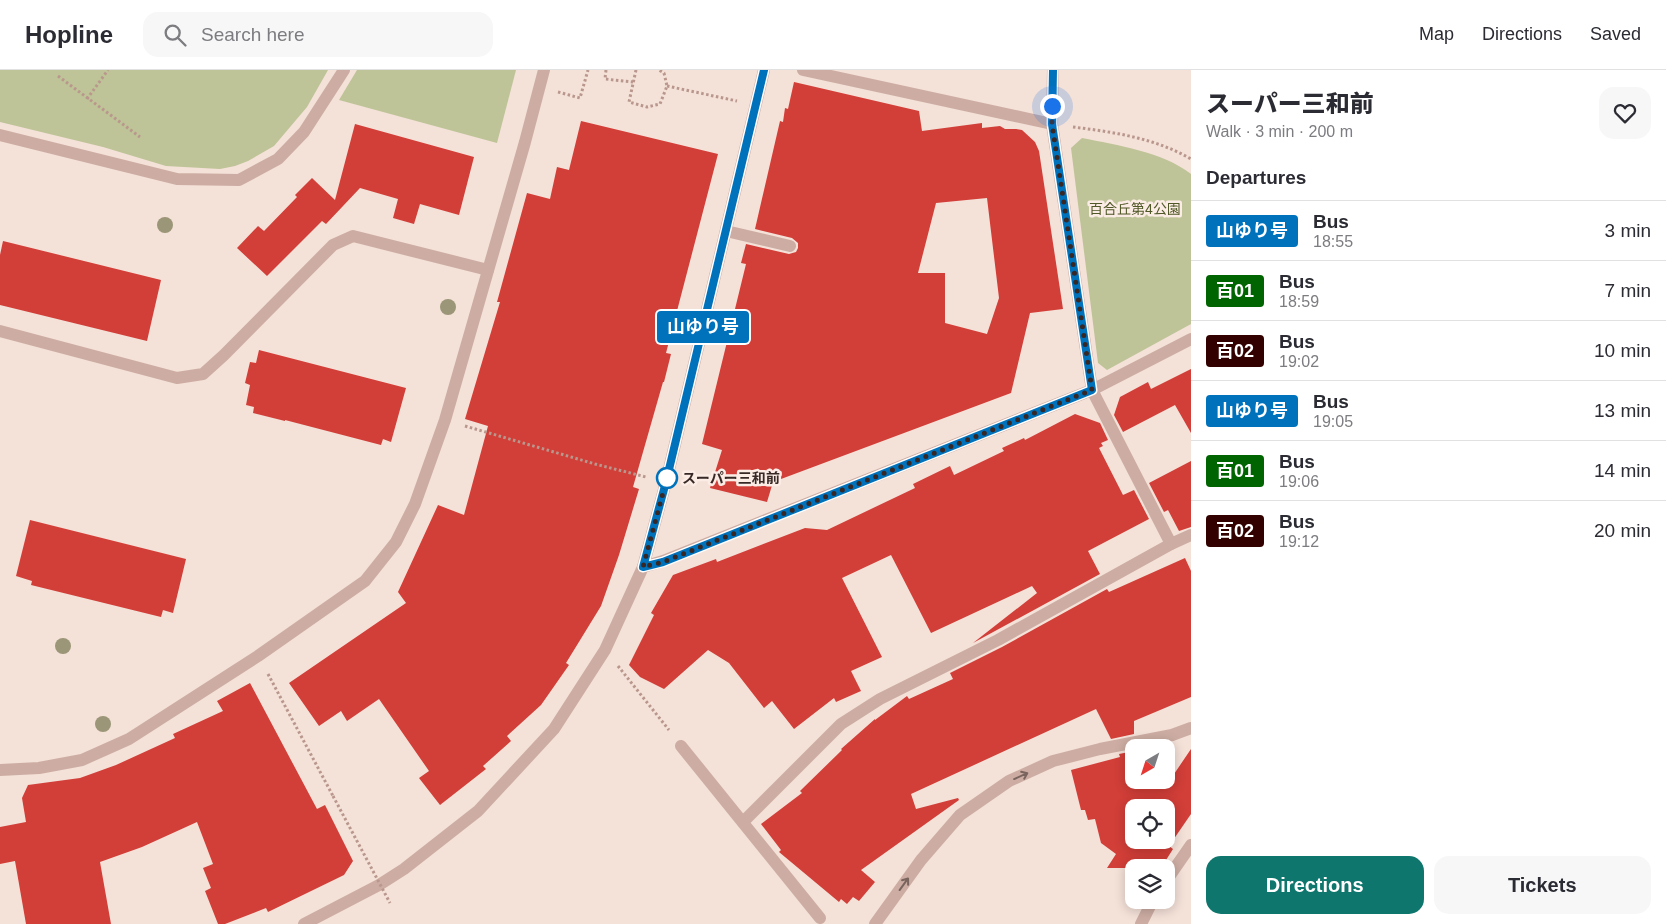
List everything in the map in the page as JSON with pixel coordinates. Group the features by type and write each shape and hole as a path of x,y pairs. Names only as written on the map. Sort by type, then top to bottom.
{"street":[{"path":"0,135 177,179 239,180 278,159 291,146 304,132 344,70"},
{"path":"0,770 39,768 82,760 129,739 258,656 365,581 396,542 415,504 445,420 528,133 544,70"},
{"path":"304,924 371,889 404,869 478,811 554,728 605,650 643,567 666,482 754,105 764,70"},
{"path":"803,70 1052,124"},
{"path":"1052,70 1052,124 1092,390 1171,544"},
{"path":"726,231 790,246"},
{"path":"0,331 177,378 203,374 333,245 353,236 488,270"},
{"path":"643,567 663,562 1092,390 1191,339"},
{"path":"743,822 840,724 880,699 998,640 1171,544 1191,535"},
{"path":"875,924 921,860 960,814 1009,781 1053,761 1100,749 1172,735 1191,728"},
{"path":"681,746 820,918"},
{"path":"1175,868 1191,845"},
{"path":"1141,924 1148,909"}],"path":[{"path":"87,99 108,70"},
{"path":"580,98 588,70"},
{"path":"606,70 605,79 633,82"},
{"path":"636,70 628,102 647,107 660,104 667,86 664,73 659,70"},
{"path":"58,76 140,137"},
{"path":"667,86 754,105"},
{"path":"1052,124 1127,136 1176,150 1191,159"},
{"path":"445,420 594,464 666,482"},
{"path":"618,666 681,746"},
{"path":"274,684 390,903"}],"green space":[{"path":"0,70 328,70 307,107 274,146 248,161 220,169 166,166 103,147 0,122"},
{"path":"357,70 516,70 497,143 339,100"},
{"name":"百合丘第4公園","path":"1082,138 1139,150 1180,166 1191,174 1191,324 1107,370 1098,363 1071,148"}],"building":[{"path":"794,82 919,111 922,131 982,123 982,128 1000,126 1005,129 1022,130 1035,142 1039,151 1063,309 1030,313 1011,393 773,482 767,502 710,488 722,450 702,444 746,264 741,263 746,244 789,254 796,252 798,248 798,243 792,238 755,229 780,121 783,122 785,108 788,109","holes":["987,198 999,298 987,334 945,323 945,273 918,273 936,203"]},
{"path":"581,121 718,154 666,353 671,354 664,382 633,487 639,489 601,606 566,663 569,665 541,705 507,736 511,741 483,766 486,769 440,805 419,778 429,771 379,699 347,721 341,711 319,726 289,683 406,603 398,592 438,505 464,515 488,426 465,419 500,302 497,302 527,193 550,199 557,167 569,170"},
{"path":"355,124 474,157 459,215 420,204 414,224 393,218 398,199 360,188 326,224 322,221 267,276 237,248 258,226 264,231 297,197 295,195 312,178 335,200"},
{"path":"3,241 161,280 147,341 0,305 0,255"},
{"path":"259,350 406,388 391,442 383,439 381,445 253,413 254,407 246,405 250,385 245,383 250,362 256,363"},
{"path":"1191,369 1191,433 1175,405 1123,432 1114,415 1120,397 1148,382 1151,389"},
{"path":"1075,414 1100,423 1108,440 1101,443 1103,446 1099,448 1123,495 1134,490 1149,519 1088,551 1100,574 973,643 1037,593 1032,586 931,633 891,555 842,578 882,657 851,671 861,691 836,702 834,698 794,729 772,701 764,708 729,663 708,650 664,689 640,677 629,665 654,615 651,613 673,575 716,559 717,562 805,528 827,530 915,488 913,484 950,466 954,475 1004,451 1002,448 1024,438 1025,440"},
{"path":"1191,461 1191,527 1179,531 1168,510 1164,512 1149,483"},
{"path":"30,520 186,559 173,613 163,610 161,617 31,585 32,581 16,576"},
{"path":"1185,558 1191,571 1191,697 1134,721 1134,734 1111,739 1096,709 911,794 916,809 958,798 959,800 861,870 875,882 859,901 853,897 847,904 841,899 839,902 779,852 781,850 761,824 802,793 800,791 841,749 875,719 907,696 909,699 953,679 950,673 1002,647 1107,589 1109,592"},
{"path":"250,683 317,809 325,805 353,861 344,875 268,912 266,908 225,924 218,924 205,891 211,888 203,868 213,864 197,822 142,847 100,862 111,924 26,924 15,861 0,864 0,827 26,822 22,798 28,785 80,778 116,765 175,738 173,734 223,711 217,701"},
{"path":"1191,749 1191,814 1175,837 1175,799 1125,799 1125,849 1173,849 1167,859 1125,859 1125,868 1107,868 1116,854 1101,843 1095,819 1088,820 1085,810 1081,810 1071,770 1120,757 1119,754 1125,753 1125,789 1175,789 1175,773"}],"bus line":[{"name":"山ゆり号","path":"764,70 754,105 666,482 643,567 663,562 1092,390 1052,124 1053,70"}],"place":[{"name":"スーパー三和前","path":"667,478"}],"route":[{"path":"667,478 643,567 663,562 1092,390 1052,124 1052,106"}]}
